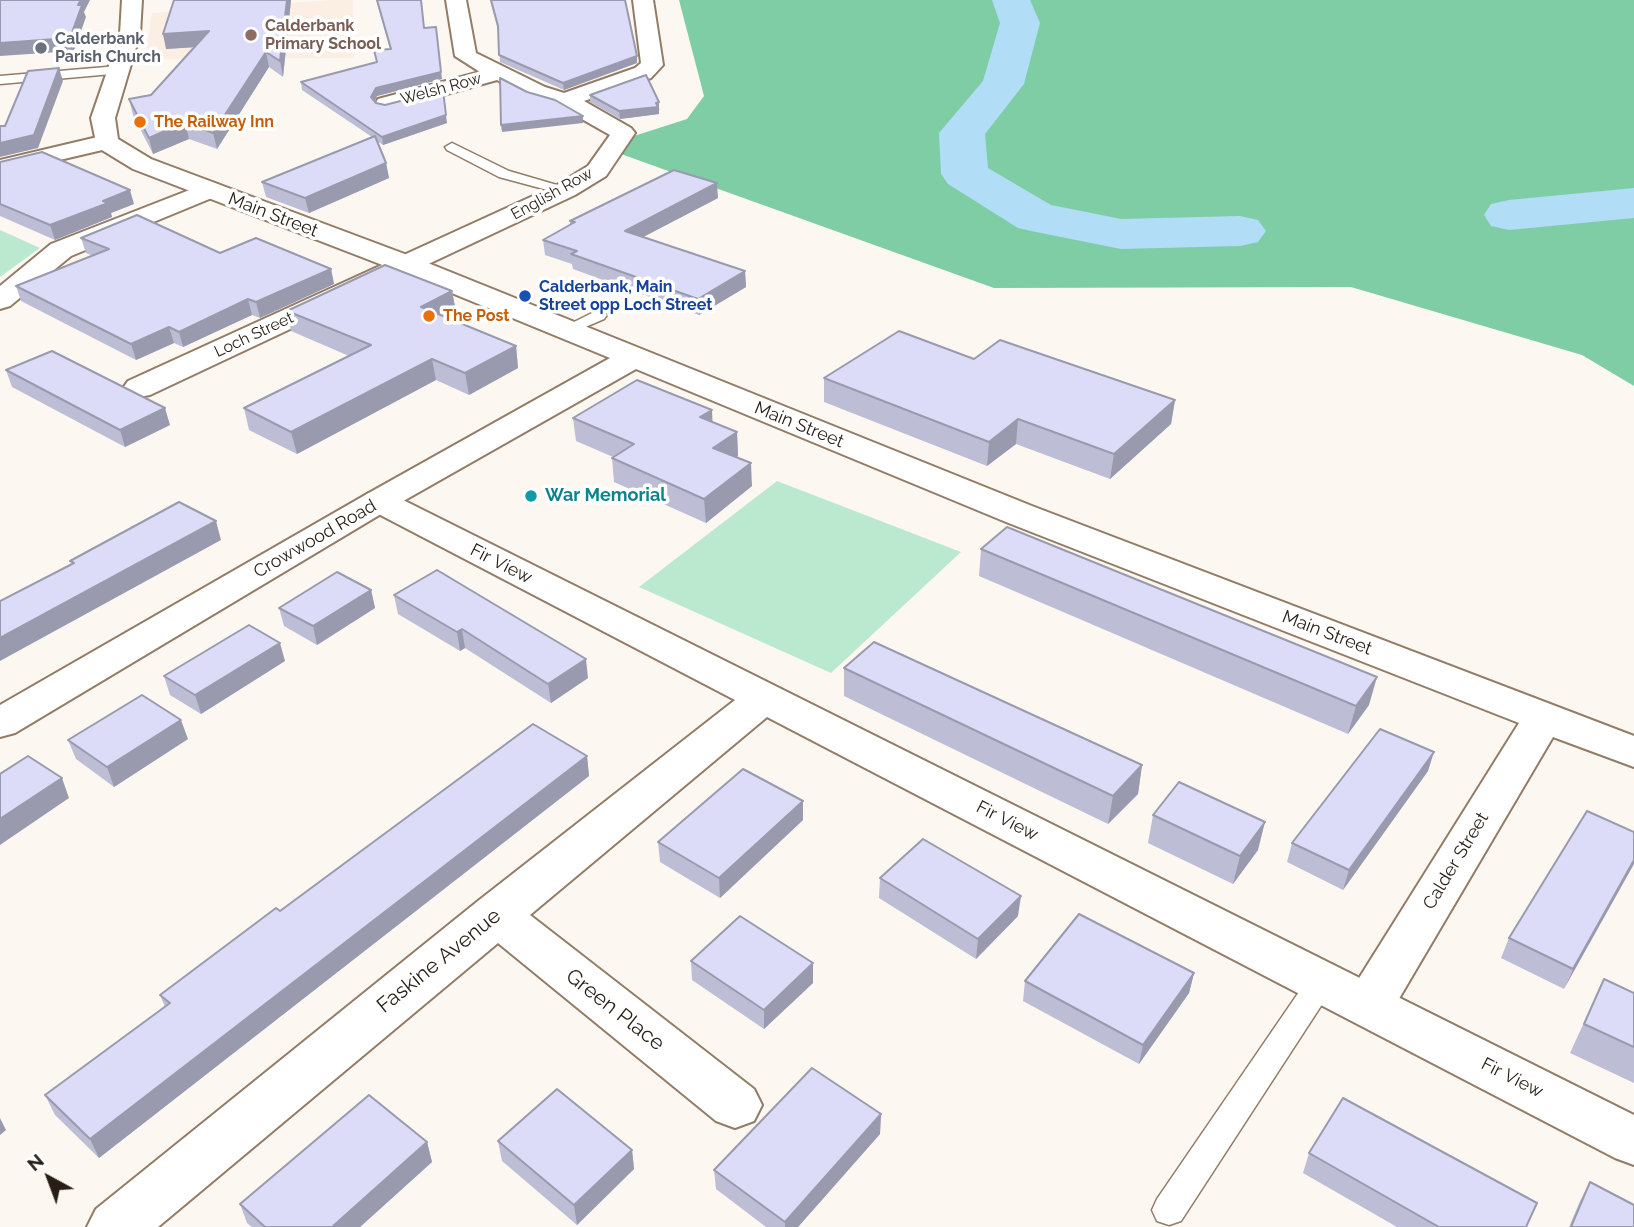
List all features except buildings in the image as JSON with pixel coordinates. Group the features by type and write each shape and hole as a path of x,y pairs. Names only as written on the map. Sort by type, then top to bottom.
{"street":[{"path":"0,167 106,142 103,118 130,34 132,0"},
{"name":"English Row","path":"408,265 566,190 597,171 623,133 565,100 496,74 466,57 456,0"},
{"path":"565,100 643,73 652,65 643,0"},
{"name":"Welsh Row","path":"386,104 496,74"},
{"name":"Main Street","path":"106,142 142,164 408,265 1032,519 1634,752"},
{"path":"0,300 61,250 210,190"},
{"name":"Loch Street","path":"139,388 408,265"},
{"name":"Crowwood Road","path":"0,723 379,501 633,358"},
{"name":"Fir View","path":"379,501 1634,1141"},
{"name":"Faskine Avenue","path":"116,1227 495,914 764,698"},
{"name":"Calder Street","path":"1369,1005 1544,717"},
{"name":"Green Place","path":"495,914 735,1105"}],"lane":[{"path":"0,80 118,70"},
{"path":"452,147 504,174 566,190"},
{"path":"567,330 598,315"},
{"path":"1169,1210 1322,981"}],"shaded area":[{"name":"Calderbank Primary School","path":"353,0 354,58 145,59 152,13"}],"green space":[{"path":"679,0 1634,0 1634,386 1582,355 1351,287 994,288 621,154 634,136 687,119 704,96"},
{"path":"0,230 40,248 0,277"},
{"path":"777,481 961,552 831,673 639,587"}],"waterway":[{"path":"1011,0 1020,23 1003,84 962,133 965,174 1036,217 1121,234 1240,231"},
{"path":"1509,215 1634,203"}],"place":[{"name":"Calderbank Primary School","path":"251,35"},
{"name":"Calderbank Parish Church","path":"41,48"},
{"name":"The Railway Inn","path":"140,122"},
{"name":"Calderbank, Main Street opp Loch Street","path":"525,296"},
{"name":"The Post","path":"429,316"},
{"name":"War Memorial","path":"531,496"}]}
